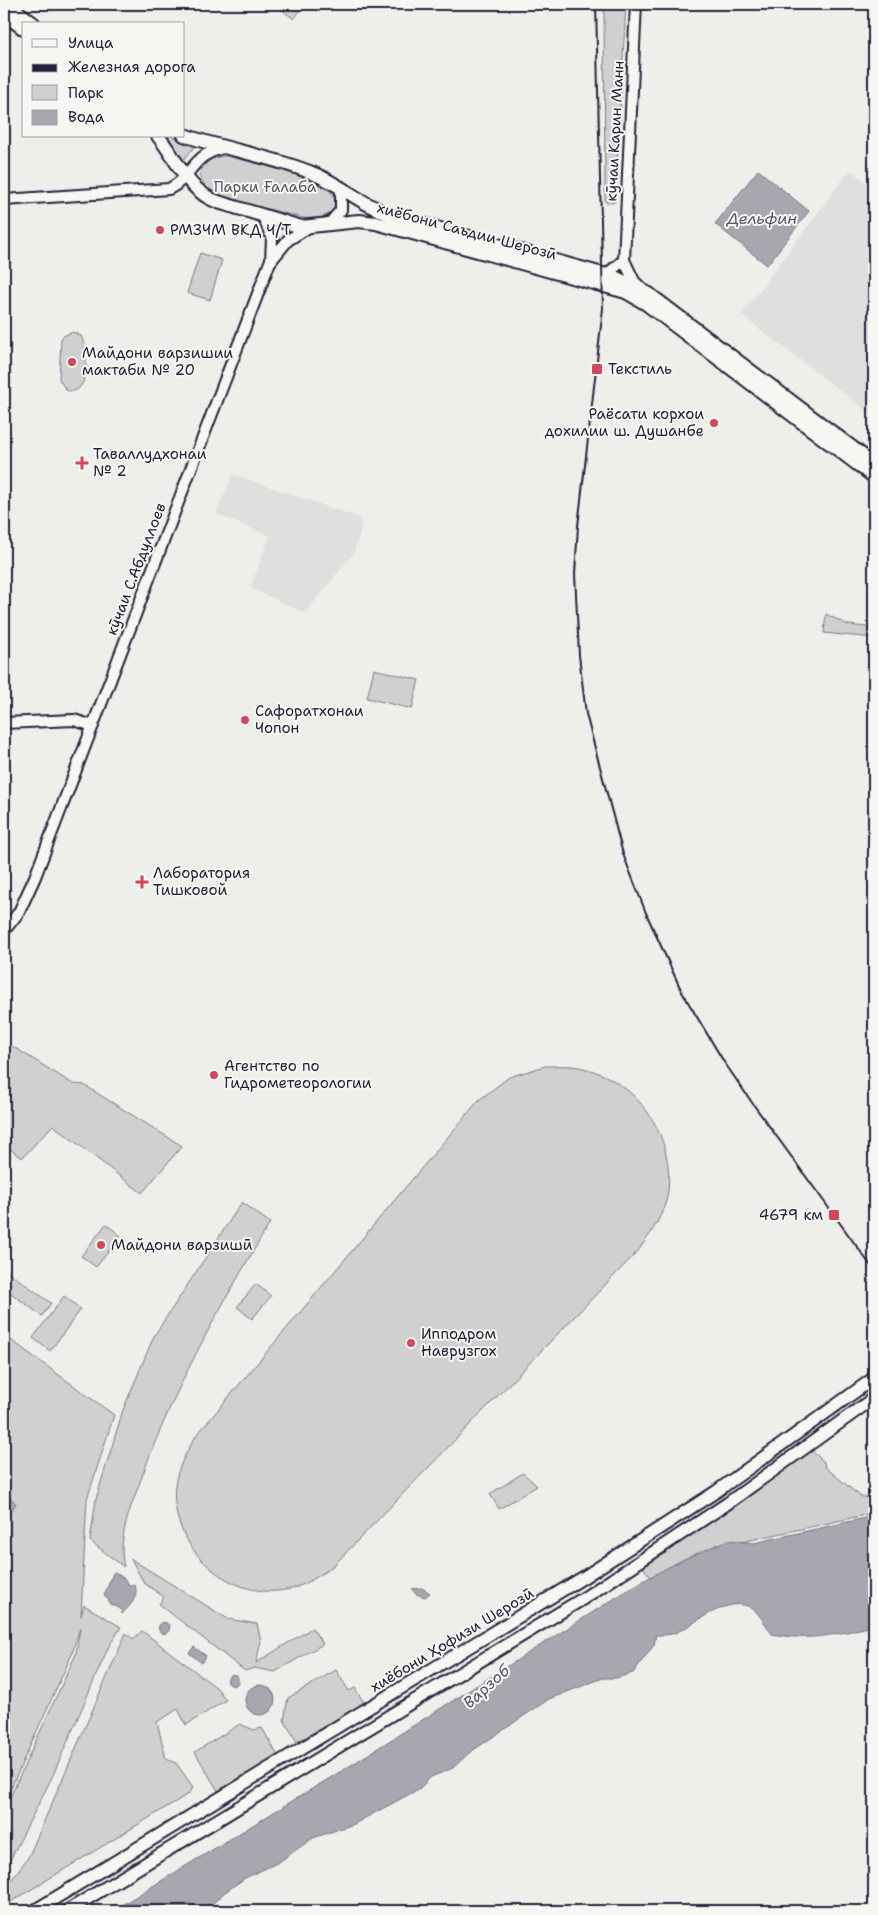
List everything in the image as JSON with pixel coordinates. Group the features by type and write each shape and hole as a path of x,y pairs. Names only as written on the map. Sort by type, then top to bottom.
{"highway":[{"path":"8,4 31,22"},
{"path":"4,14 22,28"},
{"name":"хиёбони Саъдии Шерозӣ","path":"185,135 223,148 311,172 341,188 366,205 393,216 607,274 649,294 874,464"},
{"name":"хиёбони Саъдии Шерозӣ","path":"159,138 195,189 206,197 263,216 295,226 309,227 359,221 376,223 626,292 645,303 874,477"}],"main road":[{"name":"хиёбони Ҳофизи Шерозӣ","path":"34,1911 565,1590 709,1496 874,1378"},
{"path":"67,1911 584,1598 801,1452 874,1398"},
{"path":"791,1438 801,1452"},
{"path":"85,1880 94,1895"}],"street":[{"name":"кӯчаи Карин Манн","path":"636,4 624,260 634,281 649,294"},
{"path":"4,200 166,190 172,188 205,153 223,148"},
{"path":"328,225 337,217 341,210 341,188"},
{"path":"263,216 272,238 270,262"},
{"name":"кӯчаи С.Абдуллоев","path":"4,931 16,917 28,894 270,262 288,240 309,227"},
{"path":"607,274 624,260"},
{"path":"4,723 74,720 93,726"}],"shaded area":[{"path":"850,170 874,188 874,416 741,315"},
{"path":"233,474 360,518 361,530 354,553 305,613 250,588 270,536 216,514"}],"green space":[{"path":"274,4 305,4 294,19"},
{"path":"604,4 626,4 615,202 605,202"},
{"path":"169,138 177,138 196,145 183,160"},
{"name":"Парки Ғалаба","path":"226,156 298,174 312,180 324,186 333,194 336,206 329,213 321,217 303,218 214,195 207,190 199,175 210,161"},
{"path":"200,253 222,260 210,300 187,293"},
{"name":"Майдони варзишии мактаби № 20","path":"73,332 81,336 86,361 84,380 80,387 74,391 66,390 59,379 61,339 63,336"},
{"path":"826,614 848,625 874,628 874,638 824,633"},
{"path":"374,669 419,680 412,709 367,698"},
{"path":"4,1041 73,1084 84,1085 182,1146 142,1193 53,1125 22,1158 10,1149 4,1130"},
{"name":"Ипподром Наврузгох","path":"545,1066 575,1066 600,1073 618,1083 634,1096 648,1112 658,1130 665,1149 668,1170 668,1191 664,1208 652,1230 638,1251 334,1565 315,1578 294,1588 271,1591 248,1588 227,1580 193,1550 182,1530 176,1508 176,1478 183,1459 196,1436 479,1100 509,1077"},
{"path":"242,1202 270,1223 199,1348 168,1411 133,1500 126,1523 122,1545 124,1567 90,1541 96,1499 123,1410 154,1336"},
{"name":"Майдони варзишӣ","path":"106,1224 121,1236 96,1267 81,1256"},
{"path":"7,1271 51,1303 42,1316 4,1288 4,1276"},
{"path":"256,1284 271,1296 252,1319 237,1307"},
{"path":"64,1296 81,1309 50,1351 33,1338"},
{"path":"4,1335 114,1415 87,1499 81,1616 84,1605 121,1627 108,1648 53,1775 4,1872 4,1810 76,1654 80,1627 72,1654 4,1803"},
{"path":"811,1450 824,1462 825,1467 861,1497 874,1497 874,1513 723,1546 653,1580 642,1566"},
{"path":"523,1473 537,1486 499,1509 490,1494"},
{"path":"131,1559 228,1619 257,1624 261,1641 256,1663 312,1628 323,1644 275,1672 254,1668 245,1671 159,1604 164,1597 144,1583"},
{"path":"142,1631 217,1688 226,1700 186,1725 178,1709 157,1722 166,1759 176,1763 193,1787 190,1793 4,1906 4,1890 29,1856 126,1633 133,1639"},
{"path":"336,1670 349,1691 355,1688 364,1703 297,1742 284,1720 288,1698"},
{"path":"240,1724 254,1730 262,1728 278,1756 218,1791 195,1752"}],"water":[{"name":"Дельфин","path":"758,170 809,211 767,265 715,224"},
{"path":"4,1495 11,1498 16,1504 7,1515 4,1513"},
{"name":"Варзоб","path":"874,1516 874,1626 823,1636 786,1636 772,1634 761,1617 753,1609 744,1605 724,1607 675,1633 656,1635 654,1645 633,1673 616,1678 603,1678 549,1699 469,1753 453,1768 431,1777 419,1789 354,1824 313,1838 279,1862 245,1878 225,1892 205,1911 112,1911 348,1767 639,1583 682,1560 728,1540 754,1543"},
{"path":"115,1572 126,1580 129,1585 135,1585 136,1590 135,1598 122,1614 121,1609 109,1603 109,1600 104,1596"},
{"path":"422,1588 430,1593 425,1597 416,1594 412,1589"},
{"path":"164,1622 170,1628 164,1634 158,1628"},
{"path":"194,1647 206,1656 202,1663 189,1653"},
{"path":"233,1674 239,1680 233,1686 227,1680"},
{"path":"260,1685 266,1686 274,1694 274,1706 266,1714 260,1715 254,1714 246,1706 245,1700 246,1694 254,1686"}],"railway":[{"path":"596,4 603,308 578,526 575,574 579,655 586,714 623,854 646,913 682,992 724,1062 753,1104 874,1270"}],"place":[{"name":"РМЗЧМ ВКД Ч/Т","path":"160,230"},
{"name":"Майдони варзишии мактаби № 20","path":"72,362"},
{"name":"Текстиль","path":"597,369"},
{"name":"Раёсати корхои дохилии ш. Душанбе","path":"714,423"},
{"name":"Таваллудхонаи № 2","path":"82,463"},
{"name":"Сафоратхонаи Чопон","path":"245,720"},
{"name":"Лаборатория Тишковой","path":"142,882"},
{"name":"Агентство по Гидрометеорологии","path":"214,1075"},
{"name":"4679 км","path":"834,1215"},
{"name":"Майдони варзишӣ","path":"101,1245"},
{"name":"Ипподром Наврузгох","path":"411,1343"}]}
